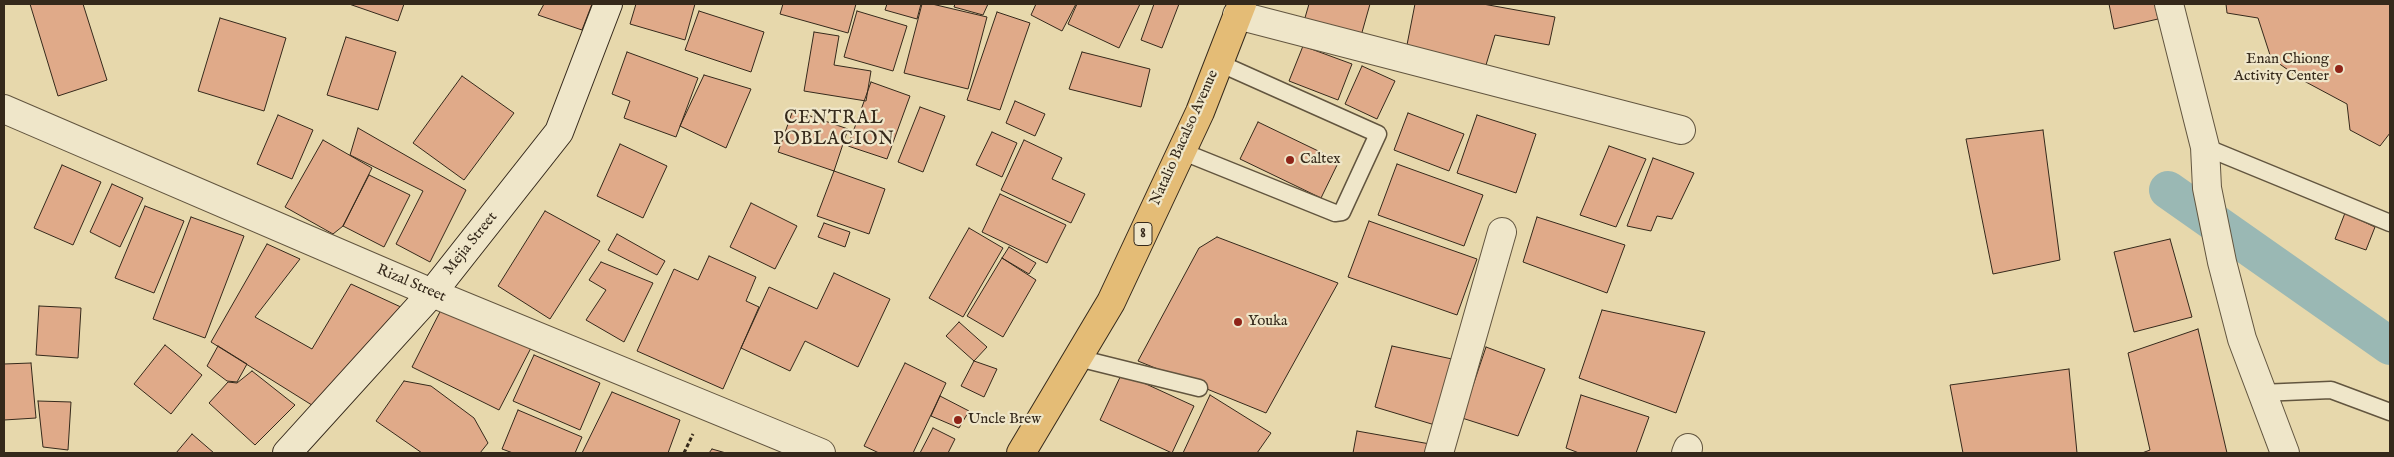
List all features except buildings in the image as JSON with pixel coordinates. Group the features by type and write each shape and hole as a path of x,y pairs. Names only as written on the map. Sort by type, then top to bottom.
{"highway":[{"name":"Natalio Bacalso Avenue","path":"1021,453 1111,302 1200,112 1240,10"}],"street":[{"name":"Mejia Street","path":"287,453 432,293 559,132 608,4"},
{"path":"2169,4 2205,146 2207,188 2222,262 2242,339 2285,453"},
{"path":"1240,10 1682,130"},
{"name":"Rizal Street","path":"4,109 432,293 821,453"},
{"path":"1439,453 1502,232"}],"lane":[{"path":"1181,152 1335,213 1342,212 1378,134 1219,63"},
{"path":"2205,146 2390,223"},
{"path":"1078,358 1199,388"},
{"path":"2261,393 2331,390 2390,412"}],"waterway":[{"path":"2168,190 2390,346"}],"place":[{"name":"Enan Chiong Activity Center","path":"2339,69"},
{"name":"Caltex","path":"1290,160"},
{"name":"Youka","path":"1238,322"},
{"name":"Uncle Brew","path":"958,420"}],"district":[{"name":"CENTRAL POBLACION","path":"834,129"}]}
